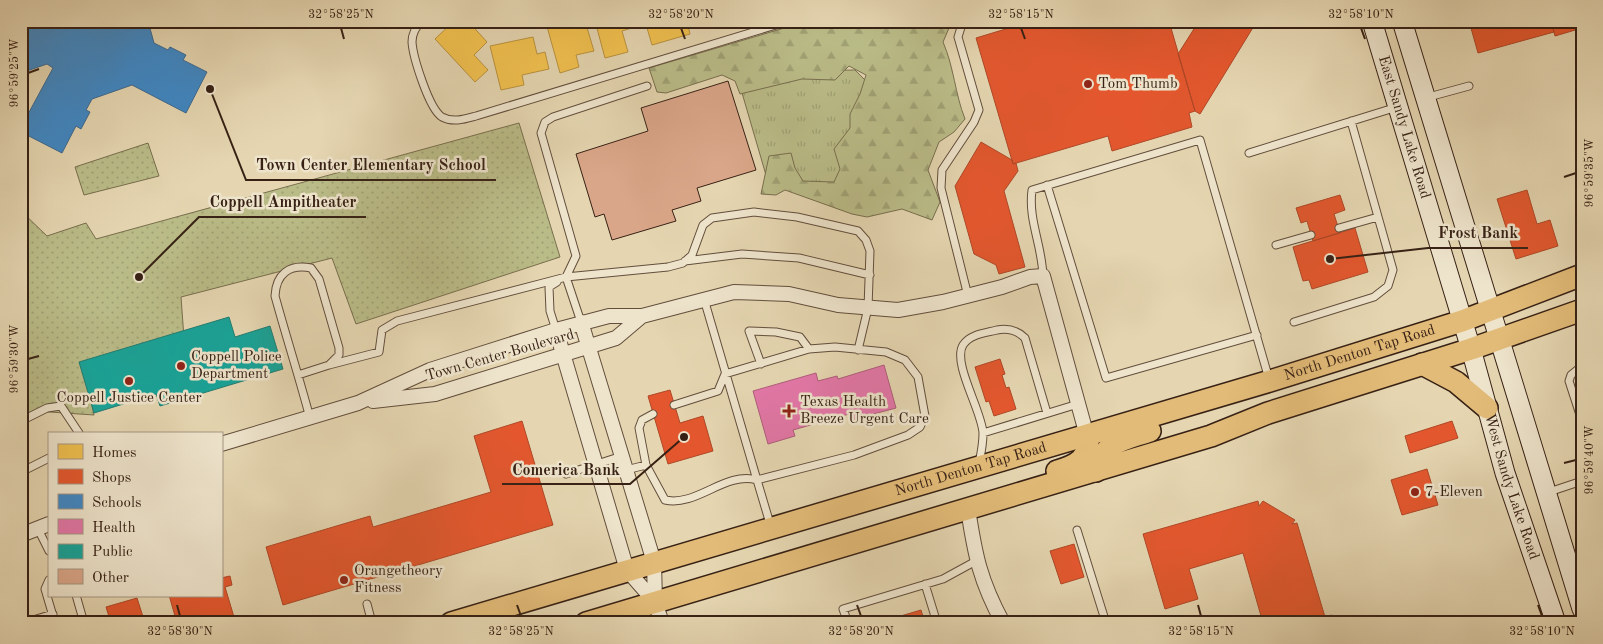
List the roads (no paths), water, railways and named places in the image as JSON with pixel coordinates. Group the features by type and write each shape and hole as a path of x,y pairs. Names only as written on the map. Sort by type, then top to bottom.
{"main road":[{"name":"East Sandy Lake Road","path":"1372,21 1471,349"},
{"name":"East Sandy Lake Road","path":"1402,21 1498,338"},
{"path":"1378,42 1392,56 1404,86 1427,103"},
{"name":"North Denton Tap Road","path":"451,623 979,466 1212,399 1462,321 1582,276"},
{"name":"North Denton Tap Road","path":"586,623 1211,436 1268,413 1471,349 1582,310"},
{"name":"West Sandy Lake Road","path":"1498,338 1582,609"},
{"name":"West Sandy Lake Road","path":"1471,349 1506,473 1556,623"},
{"path":"1422,364 1456,382 1487,408"},
{"path":"1096,471 1103,453 1110,446 1177,422 1212,399"},
{"path":"976,507 1015,485 1079,463 1088,450 1087,436"}],"street":[{"name":"Town Center Boulevard","path":"222,444 358,403 430,370 581,322 610,316 642,316 734,292 790,294 838,305 898,310 968,296 1030,277 1043,276"},
{"path":"1043,276 1087,436"},
{"name":"Town Center Boulevard","path":"358,403 435,394 616,338 642,316"},
{"path":"581,322 654,562 655,602 662,623"},
{"path":"556,330 627,570 655,602"},
{"path":"976,507 976,561 988,596 1004,623"},
{"path":"21,535 43,527"}],"lane":[{"path":"421,21 413,31 412,42 415,56 434,110 442,117 452,120 476,116 789,21"},
{"path":"963,21 958,36 979,110 974,122 942,170 941,188 968,296"},
{"path":"556,330 549,304 549,287 566,278 576,256 544,150 541,133 545,122 553,117 647,86"},
{"path":"1427,103 1468,86"},
{"path":"1249,152 1398,107"},
{"path":"1294,322 1374,297 1388,286 1392,270 1351,121"},
{"path":"1043,276 1042,256 1030,207 1032,190 1200,140 1270,381"},
{"path":"1047,185 1106,378 1256,335"},
{"path":"684,261 692,255 703,226 712,218 754,212 797,218 858,231 866,240 870,251 868,308 858,350"},
{"path":"1339,228 1378,217"},
{"path":"1276,245 1311,235"},
{"path":"298,374 379,352 382,330 396,321 566,278 668,267 684,261 742,254 799,258 870,275"},
{"path":"310,418 274,296 275,283 283,273 292,269 304,266 311,268 318,279 339,348 339,355 329,365"},
{"path":"566,278 581,322"},
{"path":"704,299 771,528"},
{"path":"979,466 983,433 962,364 960,351 964,343 976,335 1008,329 1020,332 1025,338 1047,413"},
{"path":"761,364 749,332 776,332 800,336 809,349"},
{"path":"653,414 642,420 639,428 646,465 665,500 675,502 728,482 748,478 757,480 854,455 908,435 920,427 925,416 918,376 905,360 886,352 835,348 809,349 725,374"},
{"path":"1582,366 1571,375 1569,381 1582,421"},
{"path":"674,404 718,391 725,374"},
{"path":"983,433 1078,404"},
{"path":"21,421 47,408 61,406 78,432"},
{"path":"566,474 622,456"},
{"path":"21,472 48,458"},
{"path":"626,470 646,465"},
{"path":"1546,493 1582,481"},
{"path":"43,527 48,547"},
{"path":"1078,530 1106,623"},
{"path":"848,623 843,609 943,579 976,561"},
{"path":"48,582 45,589 55,623"},
{"path":"925,584 937,623"},
{"path":"76,596 84,623"},
{"path":"367,604 372,623"},
{"path":"23,623 53,614"}],"place":[{"name":"Tom Thumb","path":"1088,84"},
{"name":"Town Center Elementary School","path":"210,89"},
{"name":"Frost Bank","path":"1330,259"},
{"name":"Coppell Ampitheater","path":"139,277"},
{"name":"Coppell Police Department","path":"181,366"},
{"name":"Coppell Justice Center","path":"129,381"},
{"name":"Texas Health Breeze Urgent Care","path":"789,411"},
{"name":"Comerica Bank","path":"684,437"},
{"name":"7-Eleven","path":"1415,492"},
{"name":"Orangetheory Fitness","path":"344,580"}]}
